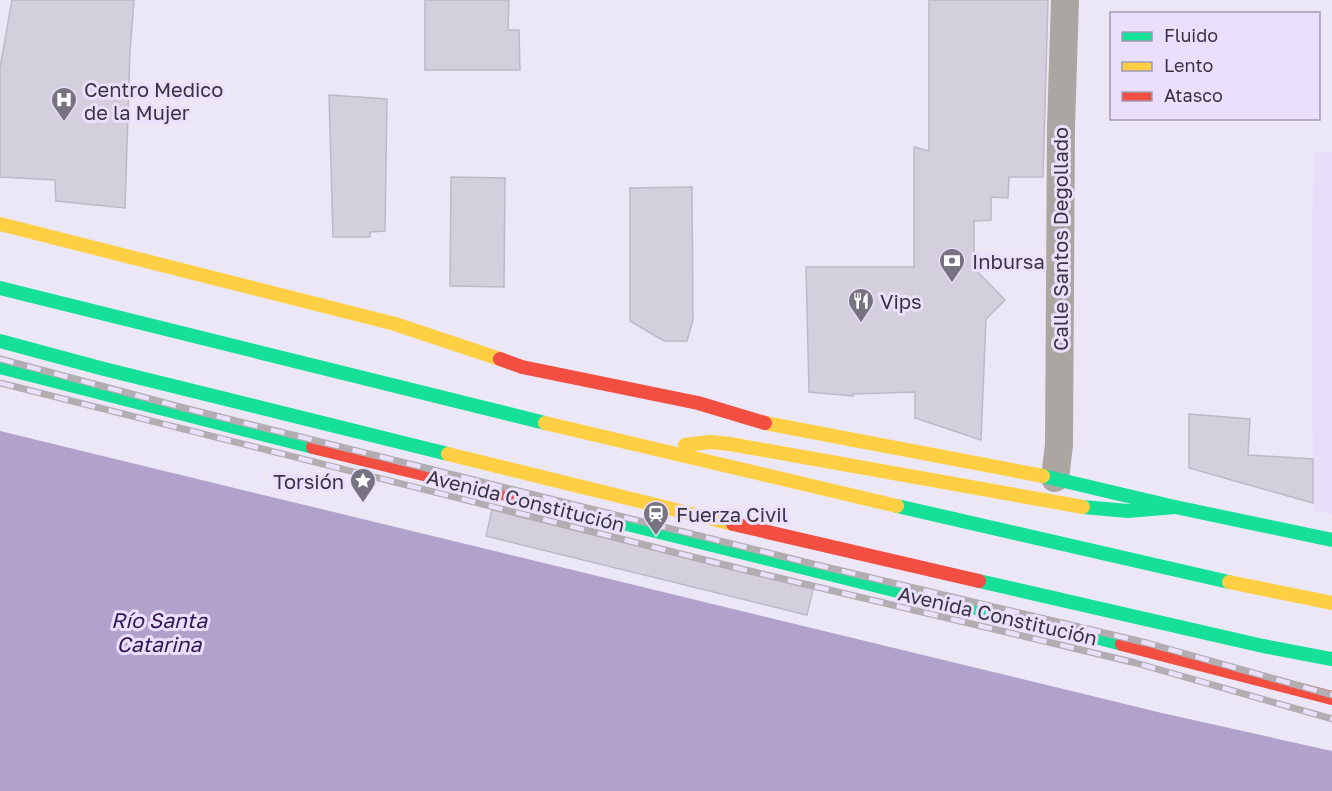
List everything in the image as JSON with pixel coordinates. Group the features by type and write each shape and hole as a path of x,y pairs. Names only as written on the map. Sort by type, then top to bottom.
{"main road":[{"path":"0,224 384,321 522,367 698,404 776,426 1054,478 1175,507 1332,540"},
{"path":"0,288 662,452 1236,584 1332,603"},
{"name":"Avenida Constitución","path":"0,341 115,372 742,526 1263,646 1332,659"},
{"name":"Avenida Constitución","path":"0,367 210,422 918,596 1023,618 1332,698"},
{"path":"662,452 693,443 730,444 1041,500 1109,510 1146,512 1175,507"}],"street":[{"name":"Calle Santos Degollado","path":"1054,478 1059,445 1061,127 1065,0"}],"shaded area":[{"path":"1314,152 1332,152 1332,514 1313,511"}],"water":[{"name":"Río Santa Catarina","path":"0,431 1162,713 1332,751 1332,791 0,791"}],"building":[{"name":"Centro Medico de la Mujer","path":"12,0 134,0 125,208 56,201 55,180 0,177 0,68"},
{"path":"425,0 509,0 508,30 519,30 520,70 425,70"},
{"path":"929,0 1048,0 1043,177 1009,177 1008,198 991,197 991,220 974,221 974,268 1005,300 986,319 981,440 915,418 915,392 853,394 853,396 809,392 806,267 914,267 914,147 929,151"},
{"path":"329,95 387,99 385,231 370,232 370,237 333,237"},
{"path":"451,177 505,178 504,287 450,286"},
{"path":"692,187 693,320 687,341 664,341 630,321 630,188"},
{"path":"1189,414 1250,419 1248,455 1313,459 1313,503 1189,468"},
{"path":"492,510 813,589 807,615 486,536"}],"railway":[{"path":"0,359 184,408 817,565 1147,643 1332,695"},
{"path":"0,383 737,568 1136,663 1332,719"}],"traffic: fast":[{"path":"0,288 545,423"},
{"path":"0,341 448,454"},
{"path":"0,367 313,447"},
{"path":"1043,476 1332,540"},
{"path":"538,502 918,596 1023,618 1122,644"},
{"path":"897,506 1229,582"},
{"path":"1083,507 1128,511 1175,507"},
{"path":"979,581 1263,646 1332,659"}],"traffic: slow":[{"path":"0,224 395,324 500,359"},
{"path":"545,423 897,506"},
{"path":"765,423 1043,476"},
{"path":"685,445 710,442 730,444 1083,507"},
{"path":"448,454 733,524"},
{"path":"1229,582 1332,603"}],"traffic: jam":[{"path":"500,359 522,367 698,403 765,423"},
{"path":"313,447 538,502"},
{"path":"733,524 979,581"},
{"path":"1122,644 1332,698"}],"place":[{"name":"Centro Medico de la Mujer","path":"64,123"},
{"name":"Inbursa","path":"952,284"},
{"name":"Vips","path":"861,324"},
{"name":"Torsión","path":"363,504"},
{"name":"Fuerza Civil","path":"656,537"}]}
